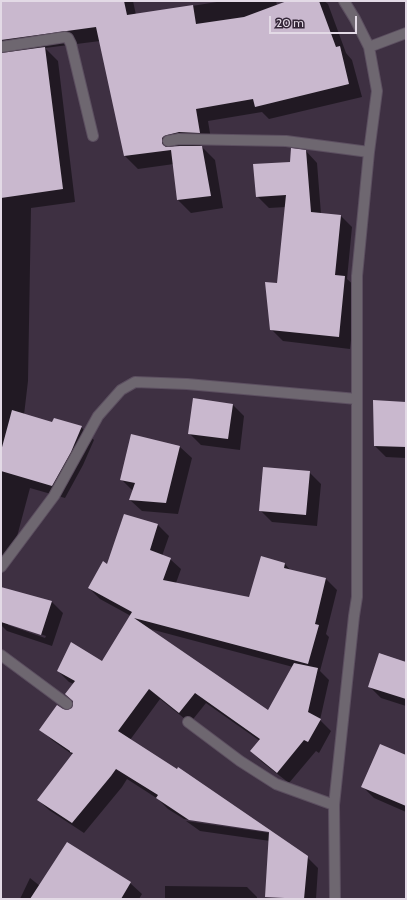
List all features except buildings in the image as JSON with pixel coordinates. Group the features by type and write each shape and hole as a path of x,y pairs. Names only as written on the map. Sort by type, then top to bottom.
{"street":[{"path":"335,899 334,805 357,597 357,276 369,152 377,91 369,47 344,1"},
{"path":"369,47 406,33"},
{"path":"1,47 66,37 68,38 71,44 94,136"},
{"path":"168,141 179,139 286,141 369,152"},
{"path":"1,567 54,496 98,416 121,390 134,382 187,384 357,399"},
{"path":"1,655 67,704"},
{"path":"188,722 240,761 276,784 334,805"}]}
